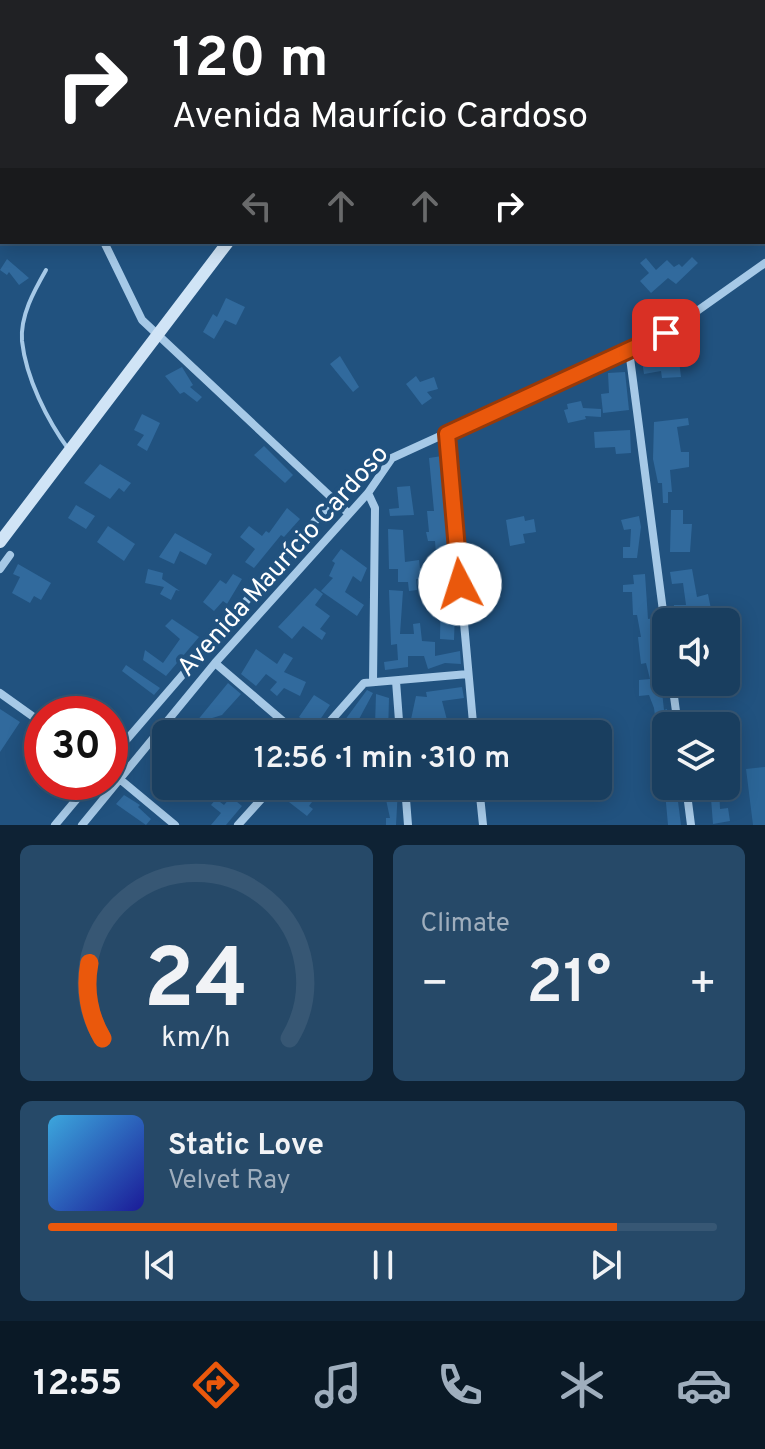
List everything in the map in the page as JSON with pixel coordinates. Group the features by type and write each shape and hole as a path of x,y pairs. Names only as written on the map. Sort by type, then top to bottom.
{"main road":[{"path":"0,542 227,244"}],"street":[{"path":"105,244 134,308 348,513"},
{"name":"Avenida Maurício Cardoso","path":"128,770 215,663 368,493 392,458 666,333 765,263"},
{"path":"629,350 663,608"},
{"path":"447,434 473,720"},
{"path":"368,493 375,508 373,682"},
{"name":"Avenida Maurício Cardoso","path":"128,738 334,499"},
{"path":"0,569 10,555"},
{"path":"215,663 282,720"},
{"path":"331,720 360,686 373,682 468,674"},
{"path":"396,681 399,720"},
{"path":"0,693 24,710"},
{"path":"128,787 175,825"},
{"path":"55,825 76,800"},
{"name":"Avenida Maurício Cardoso","path":"82,825 103,800"},
{"path":"238,825 260,800"},
{"path":"406,800 408,825"},
{"path":"480,800 483,825"},
{"path":"688,800 691,825"}],"lane":[{"path":"46,270 25,317 22,343 42,405 70,452"}],"shaded area":[{"path":"765,767 765,825 753,825 746,769"}],"building":[{"path":"692,257 698,263 676,284 668,278 651,293 640,281 649,273 640,263 646,258 656,270 667,260 674,267 679,264 682,267"},
{"path":"7,259 29,278 19,285 9,272 7,275 0,270"},
{"path":"226,298 245,307 236,325 225,320 214,339 203,332 213,314 217,317"},
{"path":"340,356 359,387 353,392 330,364"},
{"path":"665,357 666,362 679,360 681,377 662,378 661,371 644,374 642,361"},
{"path":"182,367 193,385 190,387 202,397 197,402 184,392 180,394 165,376"},
{"path":"625,372 629,410 603,413 601,394 609,393 608,373"},
{"path":"416,376 420,382 434,377 438,389 427,392 432,398 422,405 406,384"},
{"path":"581,401 583,408 601,409 601,417 585,416 586,419 568,423 564,410 568,409 567,404"},
{"path":"142,414 160,423 147,451 137,445 144,435 134,430"},
{"path":"688,418 689,425 677,427 681,452 689,452 689,467 670,470 672,492 668,492 668,503 663,503 662,483 658,483 653,459 654,422"},
{"path":"630,430 631,453 616,454 615,447 595,448 594,432"},
{"path":"264,446 293,475 285,483 254,455"},
{"path":"442,456 450,565 443,567 443,581 416,579 417,590 409,591 408,582 398,582 398,569 389,569 388,529 403,530 405,562 419,560 420,568 434,569 431,556 436,554 435,541 428,541 426,532 429,532 427,511 434,511 429,458"},
{"path":"100,464 131,483 124,492 119,488 110,499 84,483"},
{"path":"410,486 414,515 390,516 389,509 399,508 397,487"},
{"path":"76,505 95,516 86,529 68,518"},
{"path":"287,508 300,519 284,537 281,535 254,568 245,562 255,549 240,537 249,526 262,536 266,531 269,533"},
{"path":"671,510 683,510 683,524 692,524 690,552 670,552"},
{"path":"524,516 525,521 534,519 536,532 523,534 525,543 510,546 506,520"},
{"path":"639,516 641,527 637,558 623,558 623,547 630,547 631,529 624,530 621,520"},
{"path":"108,526 135,544 124,561 97,542"},
{"path":"175,533 212,554 206,565 180,551 174,564 159,557"},
{"path":"341,549 367,568 361,582 353,576 345,592 364,605 357,616 321,591 333,578 329,576 335,563 332,561"},
{"path":"18,564 51,583 41,600 34,596 30,603 12,593 20,577 13,574"},
{"path":"148,569 163,573 162,579 180,591 176,590 171,600 160,594 164,587 145,583"},
{"path":"692,569 697,597 708,594 711,608 674,608 674,605 686,605 683,583 672,584 670,572"},
{"path":"233,574 242,579 227,604 223,601 214,611 203,602 220,580 226,584"},
{"path":"645,574 648,619 652,618 652,696 662,696 664,710 667,709 667,712 654,712 649,695 639,696 639,680 650,679 646,663 641,664 638,637 641,637 637,615 633,615 632,592 623,592 623,585 634,584 633,575"},
{"path":"441,583 450,584 452,612 455,612 454,640 440,639"},
{"path":"315,588 323,594 315,605 330,616 320,629 326,633 322,640 303,626 292,639 278,627"},
{"path":"389,590 403,591 400,634 414,634 413,624 420,623 422,641 435,642 435,656 460,651 461,664 445,663 428,669 424,656 408,656 408,667 385,670 384,662 398,660 397,644 391,645"},
{"path":"172,619 199,637 166,676 143,660 145,650 163,663 180,639 165,626"},
{"path":"256,649 277,664 284,653 293,658 284,672 306,682 300,696 284,688 277,696 270,690 277,682 266,674 256,686 241,674"},
{"path":"126,665 160,688 154,695 122,671"},
{"path":"228,683 241,694 222,715 198,720"},
{"path":"462,687 464,698 442,701 447,720 411,720 416,696 427,697 426,692"},
{"path":"367,690 373,693 359,720 345,720"},
{"path":"376,694 389,698 388,720 375,720"},
{"path":"314,695 330,705 320,720 299,717"},
{"path":"0,709 20,722 0,752"},
{"path":"128,798 140,805 138,807 151,819 146,825 116,804"},
{"path":"217,800 224,805 228,800 235,800 242,806 226,825 211,825 221,813 211,805"},
{"path":"286,800 312,802 309,806 313,809 307,816"},
{"path":"386,800 397,800 396,825 386,825 386,818 390,818"},
{"path":"666,800 678,800 681,825 668,825"},
{"path":"711,800 720,800 720,809 728,808 730,821 713,824"}],"route":[{"path":"460,584 447,434 666,333"}]}
